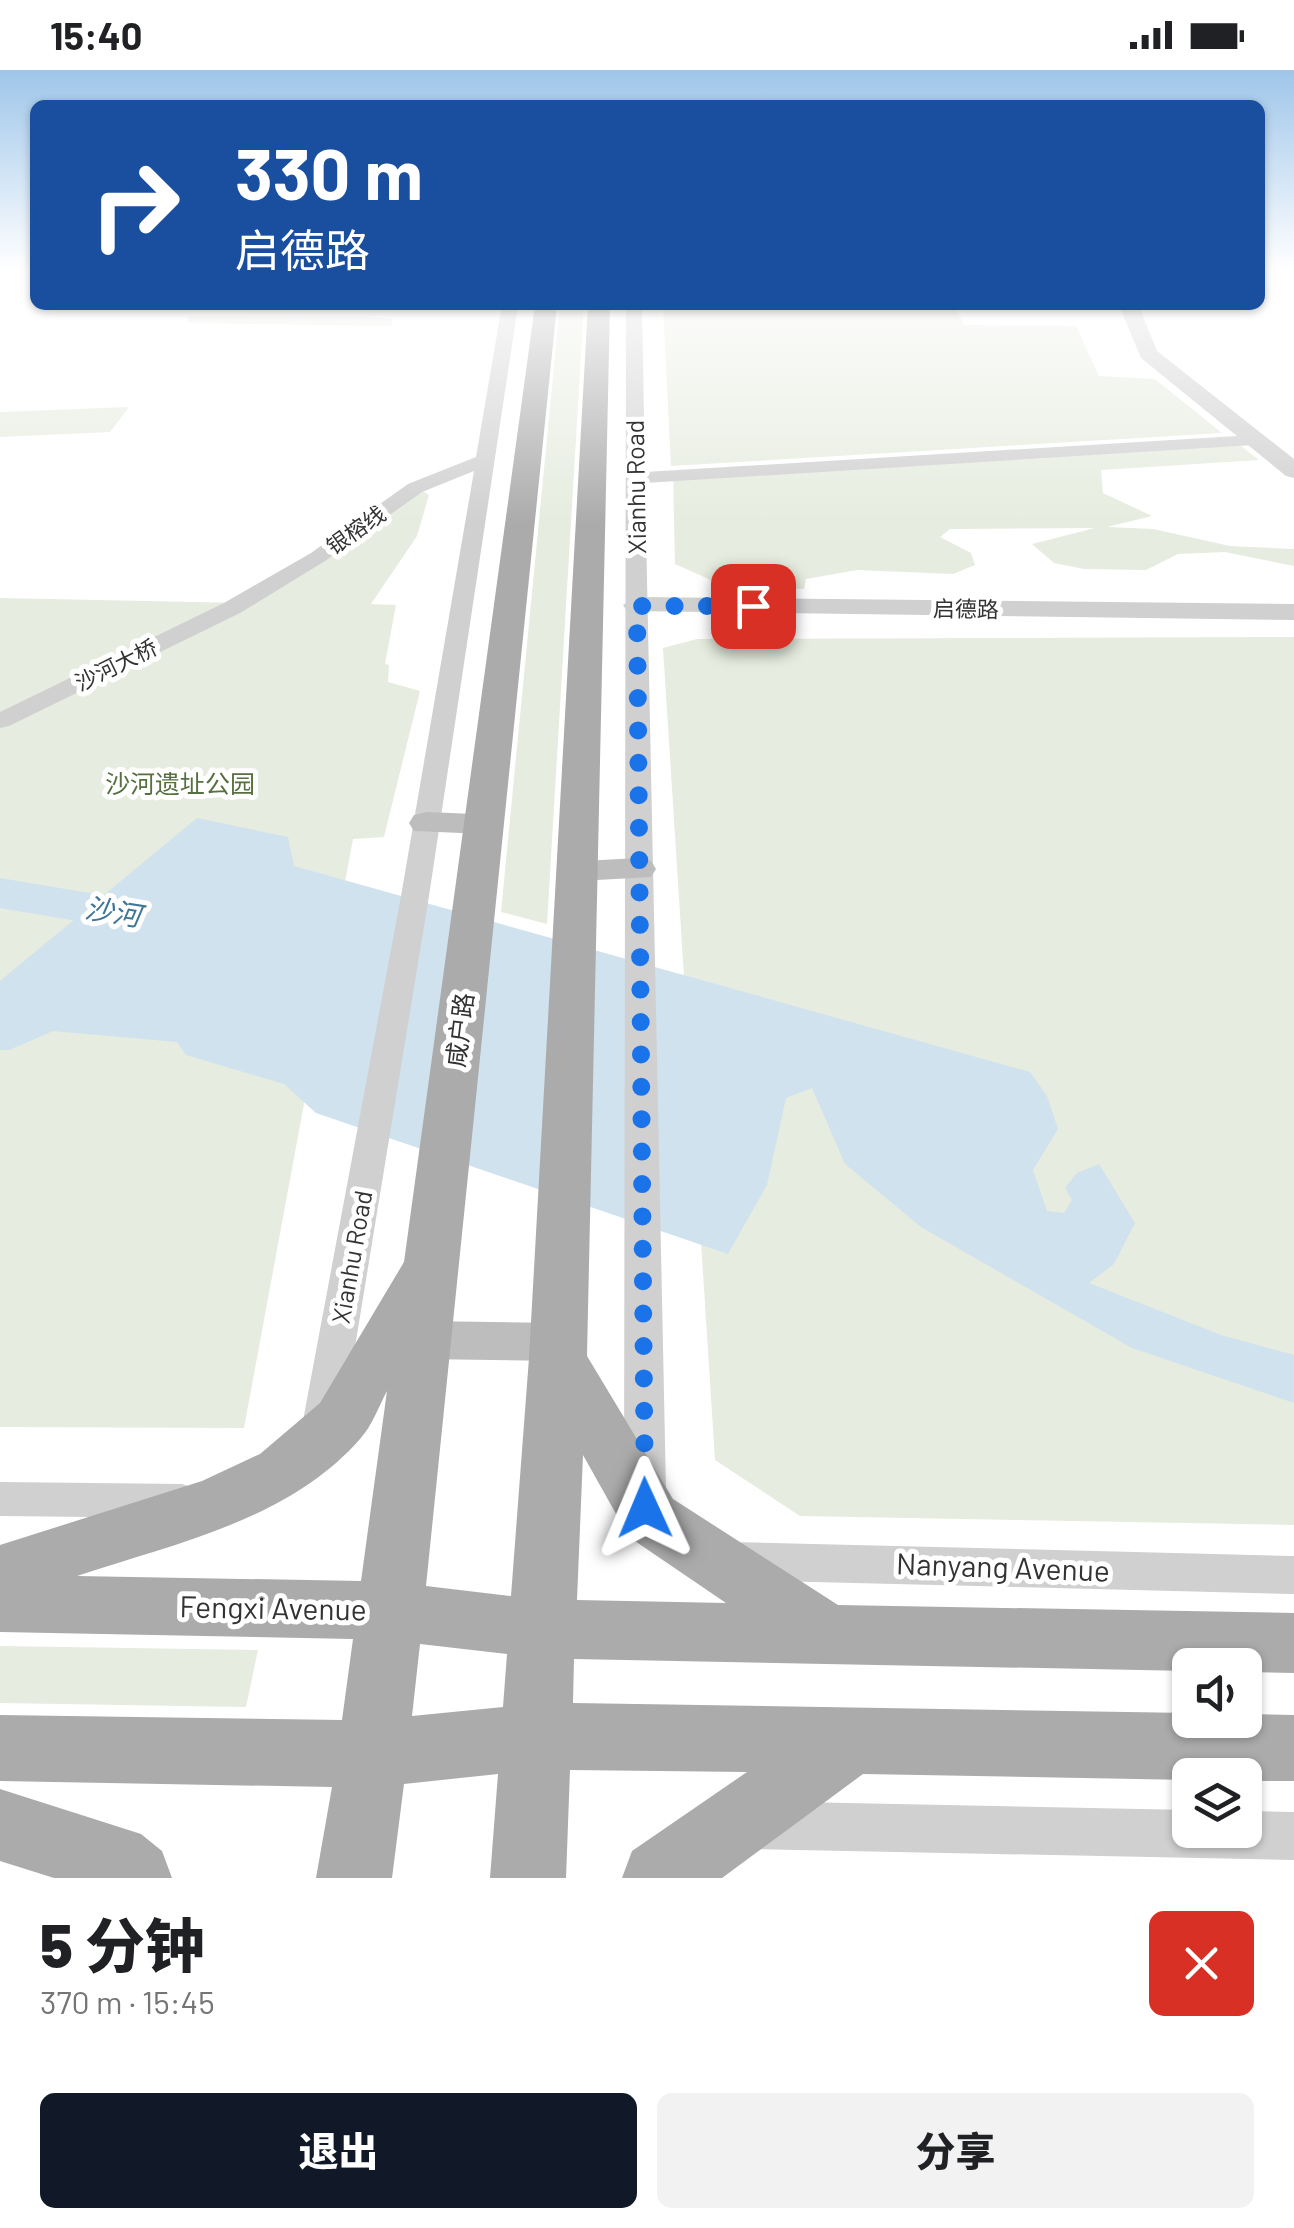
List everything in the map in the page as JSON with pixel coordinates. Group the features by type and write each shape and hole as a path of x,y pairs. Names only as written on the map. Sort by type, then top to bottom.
{"main road":[{"name":"咸户路","path":"373,1754 540,355"},
{"path":"528,1878 539,1736 577,937 597,355"},
{"path":"426,824 485,823"},
{"path":"579,870 638,870"},
{"path":"0,1573 220,1502 282,1472 342,1420 433,1246"},
{"path":"422,1340 559,1329"},
{"path":"559,1329 651,1518 827,1634"},
{"name":"Fengxi Avenue","path":"0,1604 389,1611 544,1628 1294,1643"},
{"path":"0,1748 373,1754 539,1736 1294,1748"},
{"path":"659,1878 852,1741"},
{"path":"354,1878 373,1754"},
{"path":"0,1825 115,1860 135,1878"}],"street":[{"name":"Xianhu Road","path":"320,1438 415,896 502,355"},
{"name":"Xianhu Road","path":"635,355 645,1508"},
{"path":"1150,355 1294,471"},
{"path":"636,478 1252,440"},
{"name":"银榕线","path":"232,608 318,556 415,488 485,460"},
{"name":"启德路","path":"637,606 1294,612"},
{"name":"沙河大桥","path":"0,721 232,608"},
{"path":"0,1499 220,1502"},
{"name":"Nanyang Avenue","path":"712,1560 1294,1575"},
{"path":"733,1824 1294,1836"}],"green space":[{"path":"555,355 581,355 547,924 501,912"},
{"path":"666,355 1090,355 1099,376 1155,379 1222,433 671,466"},
{"path":"129,407 110,432 0,437 0,412"},
{"path":"1231,438 1259,460 1101,470 1103,493 1152,516 1107,527 1153,529 1230,546 1294,549 1294,566 1225,552 1178,554 1146,570 1084,569 1054,563 1032,544 1095,528 950,529 940,537 971,553 975,565 953,574 857,570 806,579 804,589 731,589 675,564 673,472"},
{"name":"沙河遗址公园","path":"420,489 429,495 417,536 371,604 396,605 385,664 389,665 388,682 420,691 384,837 353,839 244,1428 0,1427 0,598 243,603"},
{"path":"1294,637 1294,1525 800,1516 715,1460 663,648 697,639"},
{"path":"0,1646 258,1650 246,1707 0,1703"}],"water":[{"path":"197,818 288,837 294,866 1030,1072 1047,1096 1058,1129 1033,1170 1047,1211 1064,1213 1072,1200 1065,1188 1077,1173 1099,1164 1135,1223 1114,1264 1089,1283 1221,1335 1294,1355 1294,1403 1132,1348 921,1227 845,1164 812,1088 786,1098 767,1185 728,1254 316,1113 284,1084 186,1055 177,1042 53,1031 9,1050 0,1050 0,981"}],"waterway":[{"name":"沙河","path":"0,893 161,920"}],"route":[{"path":"645,1508 637,606 753,606"}]}
